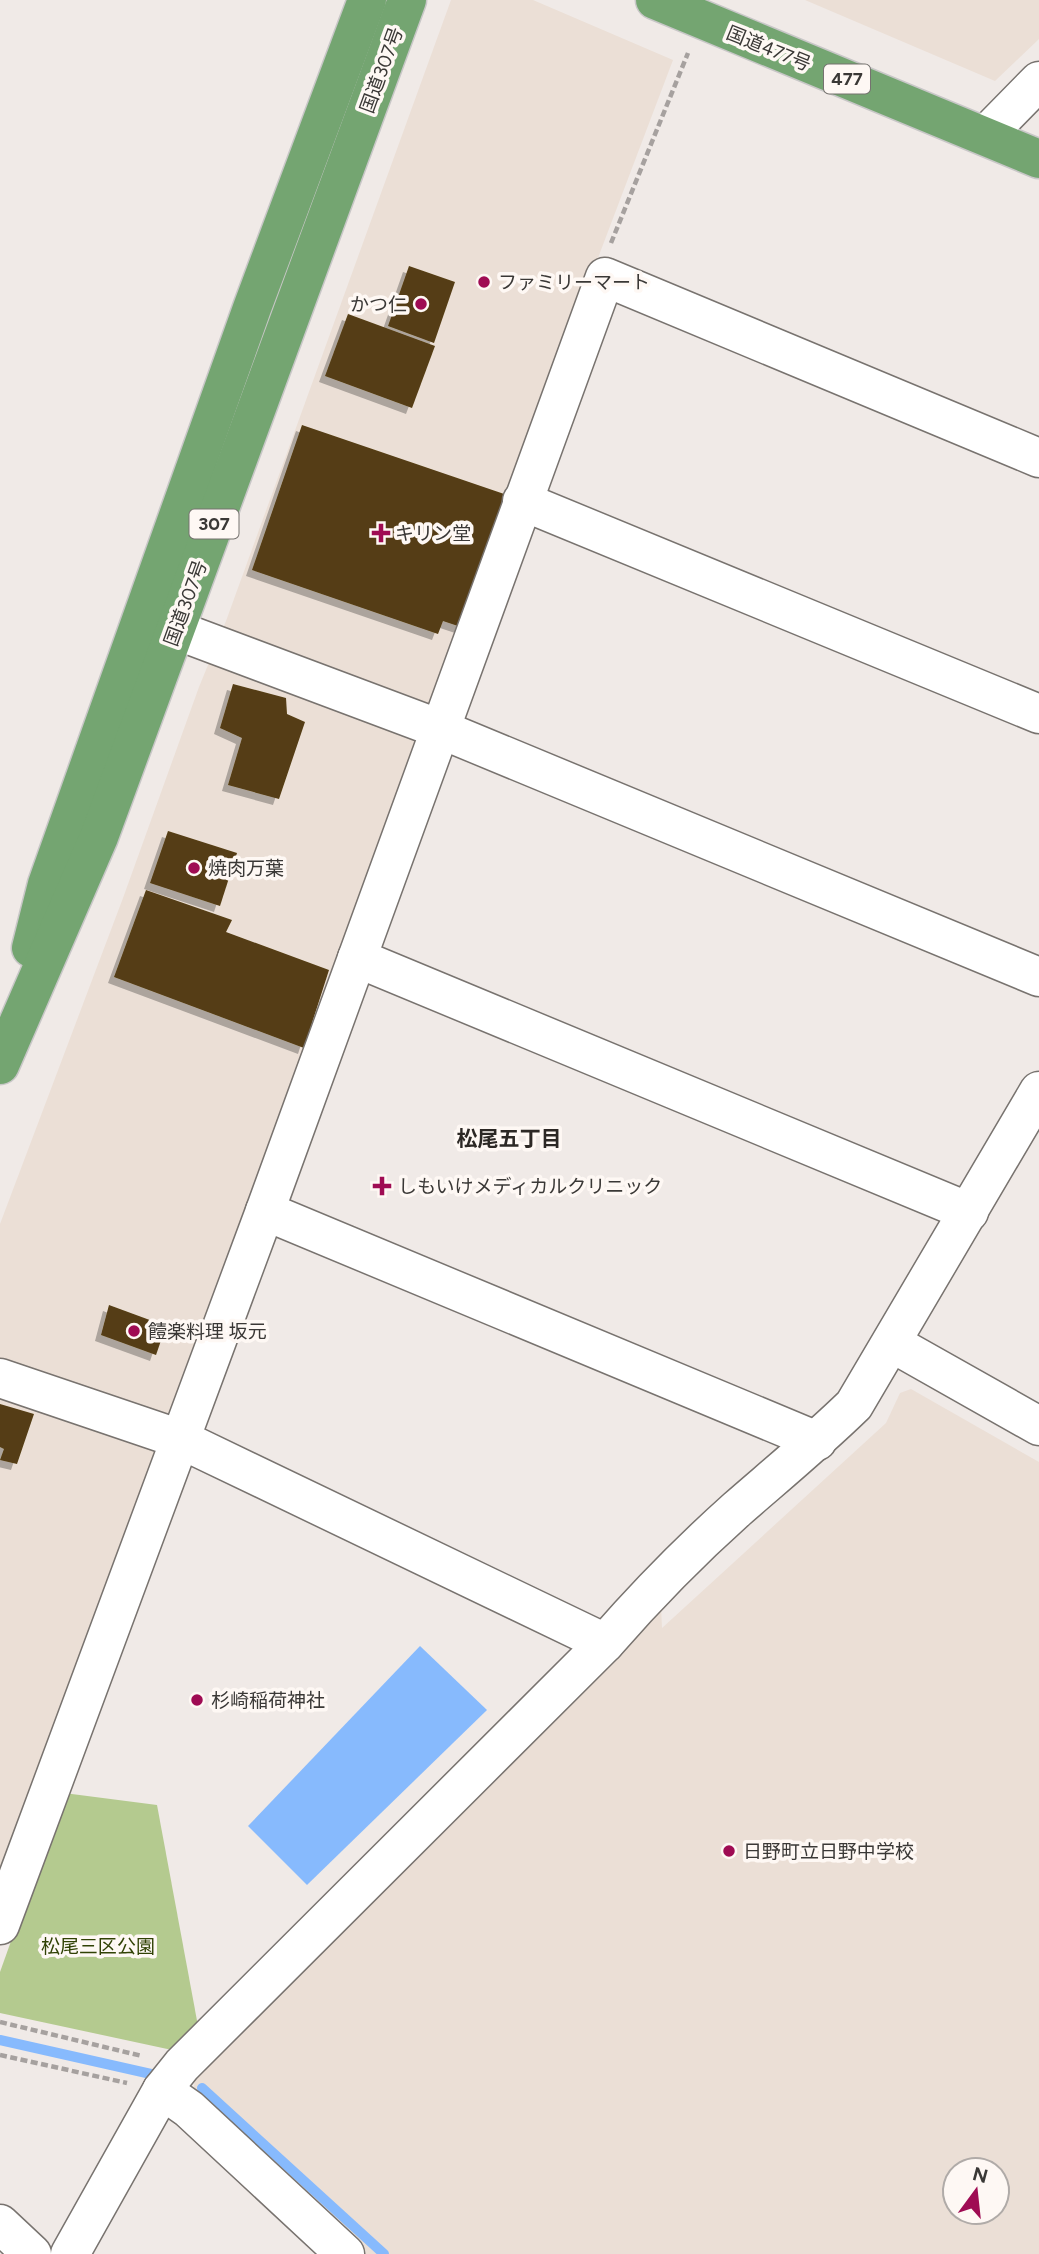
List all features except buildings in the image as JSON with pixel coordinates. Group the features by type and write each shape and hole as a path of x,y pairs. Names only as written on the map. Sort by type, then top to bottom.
{"highway":[{"name":"国道307号","path":"158,624 252,308 367,0"},
{"name":"国道307号","path":"4,1053 47,884 158,624 407,0"},
{"name":"国道477号","path":"655,0 1039,159"}],"street":[{"path":"985,136 1039,81"},
{"path":"0,1925 265,1211 605,277 1039,458"},
{"path":"522,501 1039,714"},
{"path":"158,624 440,729 1039,976"},
{"path":"357,958 969,1212"},
{"path":"70,2254 172,2078 605,1643 649,1592 854,1405 969,1212 1034,1112"},
{"path":"265,1211 817,1441"},
{"path":"892,1343 1039,1426"},
{"path":"0,1378 180,1440 605,1643"},
{"path":"172,2078 189,2109 345,2254"},
{"path":"0,2224 32,2254"}],"path":[{"path":"605,277 604,261 702,20"},
{"path":"0,2022 172,2078"},
{"path":"0,2055 172,2078"}],"shaded area":[{"path":"451,0 533,0 673,60 540,411 0,1888 0,1224 199,687 226,621"},
{"path":"805,0 1039,0 1039,39 995,81"},
{"name":"日野町立日野中学校","path":"911,1389 1039,1462 1039,2254 362,2254 192,2097 196,2074 661,1607 662,1628 886,1423 900,1393"}],"green space":[{"name":"松尾三区公園","path":"64,1793 157,1805 198,2026 172,2050 0,2013 0,1972"}],"water":[{"path":"420,1646 487,1710 307,1885 248,1826"}],"waterway":[{"path":"0,2040 151,2074"},
{"path":"202,2088 384,2254"}],"place":[{"name":"ファミリーマート","path":"484,282"},
{"name":"かつ仁","path":"421,304"},
{"name":"キリン堂","path":"381,533"},
{"name":"焼肉万葉","path":"194,868"},
{"name":"しもいけメディカルクリニック","path":"382,1186"},
{"name":"饐楽料理 坂元","path":"134,1331"},
{"name":"杉崎稲荷神社","path":"197,1700"},
{"name":"日野町立日野中学校","path":"729,1851"}],"district":[{"name":"松尾五丁目","path":"509,1139"}]}
